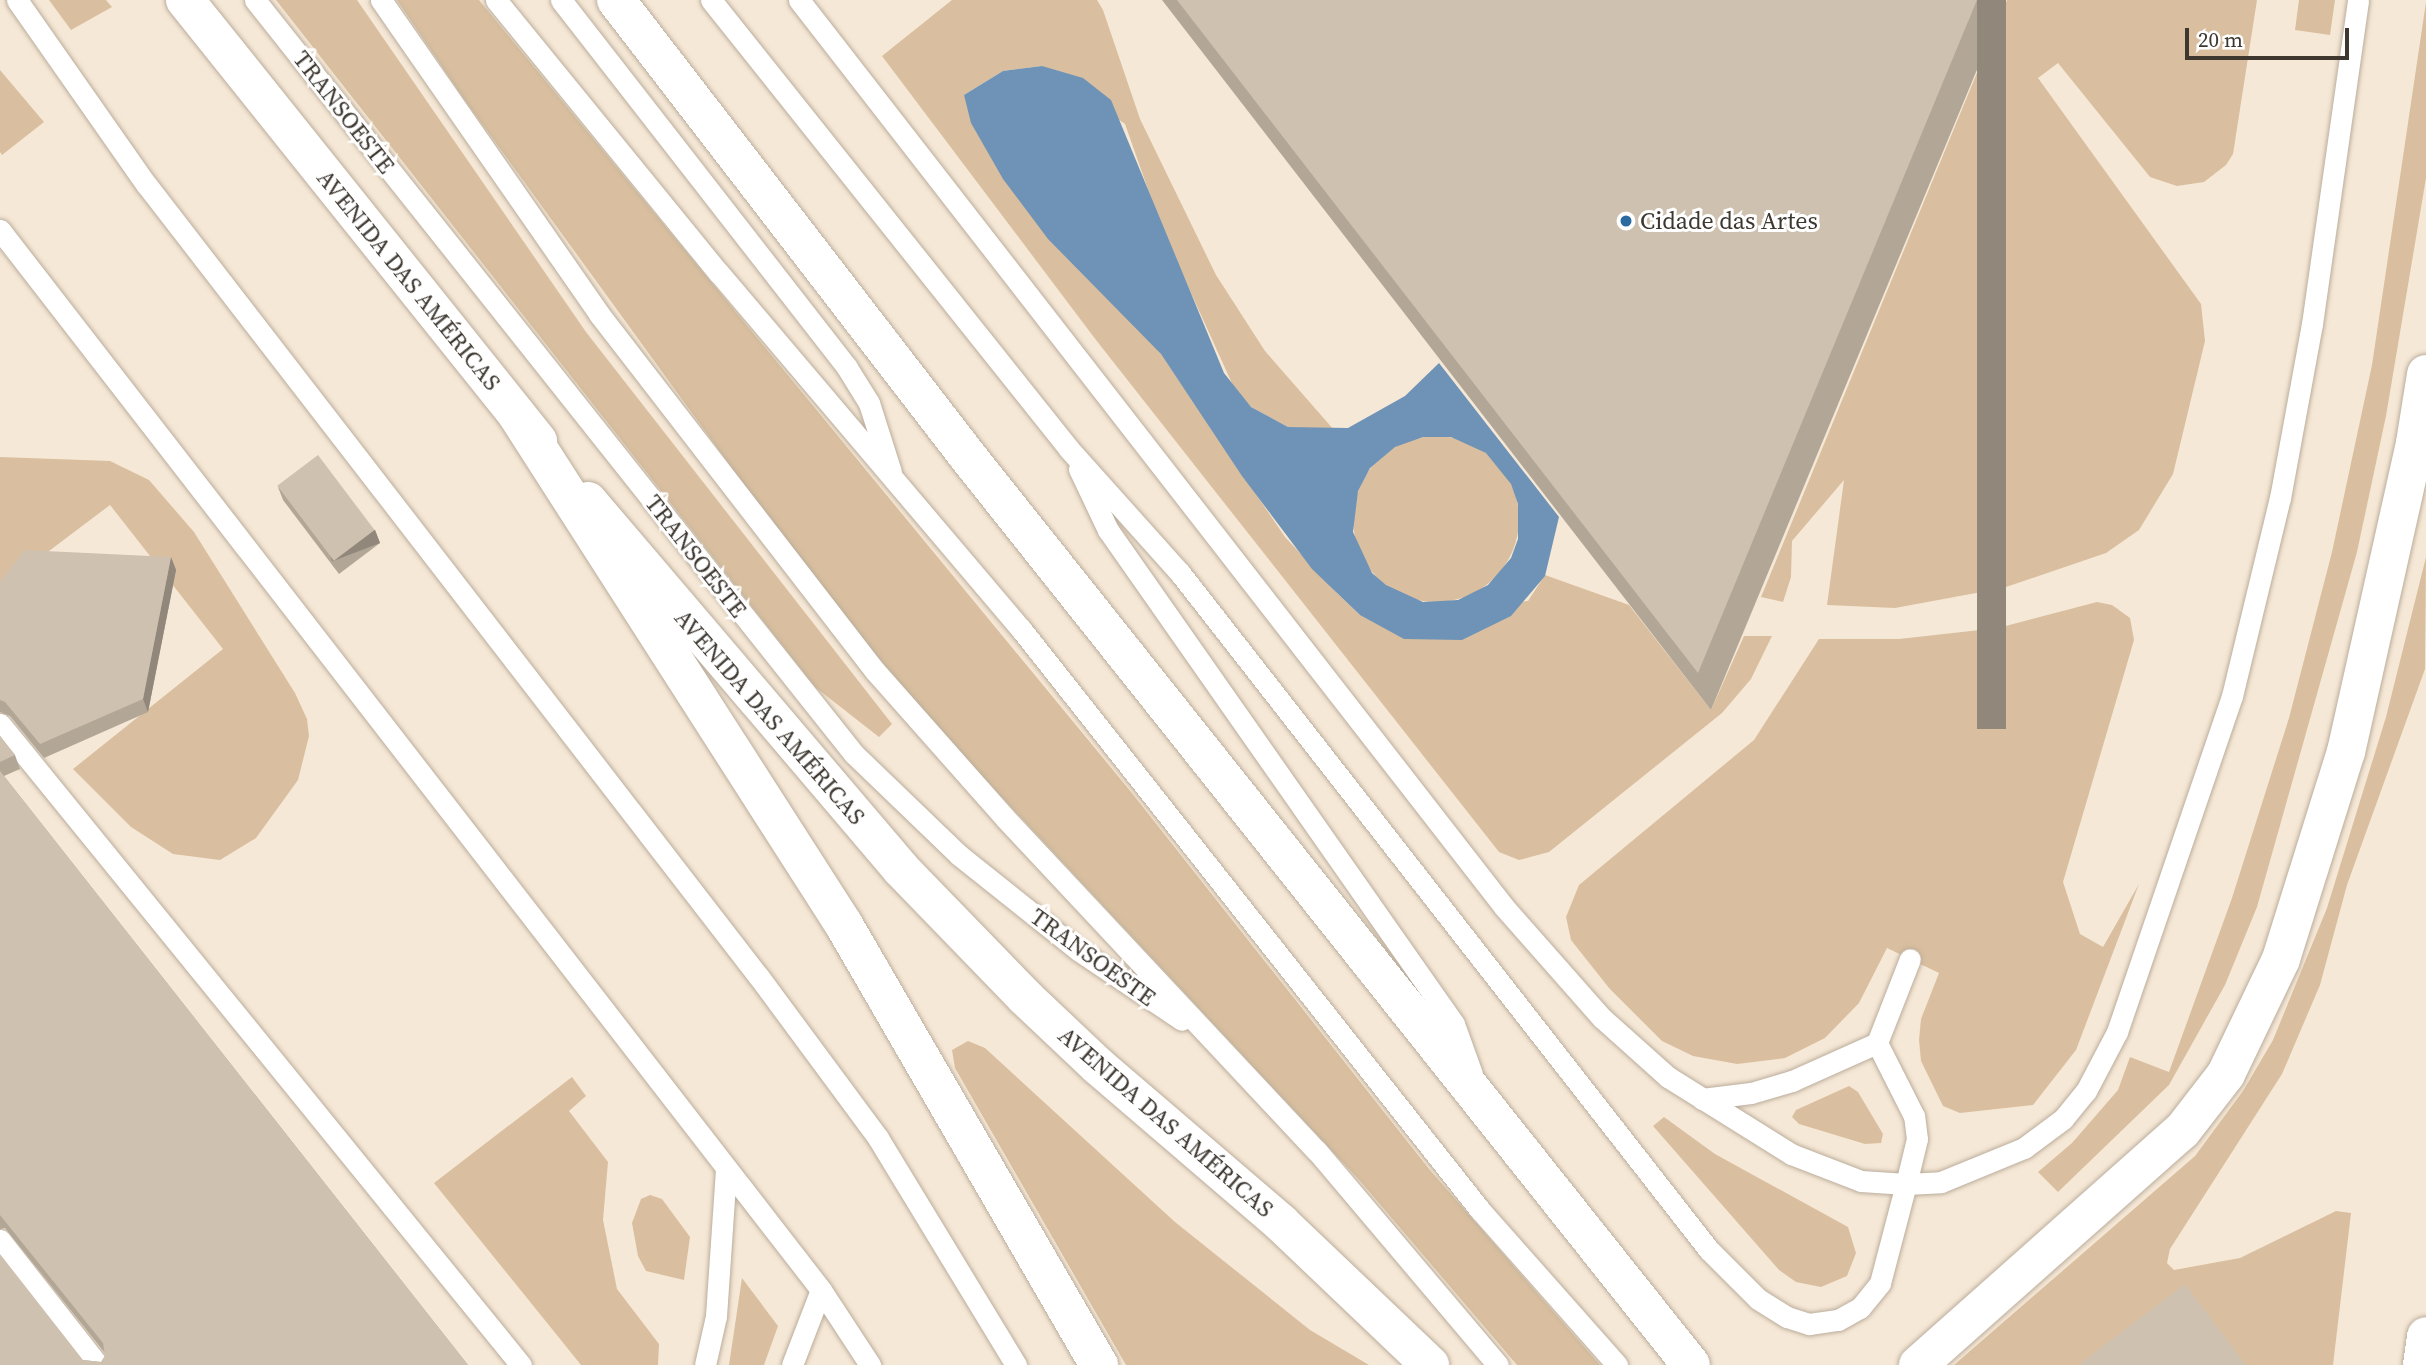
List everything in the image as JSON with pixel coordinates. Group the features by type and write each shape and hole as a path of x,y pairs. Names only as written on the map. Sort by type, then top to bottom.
{"highway":[{"name":"AVENIDA DAS AMÉRICAS","path":"185,0 517,415 729,672 901,869 1098,1066 1281,1223 1430,1365"},
{"path":"616,0 968,458 1691,1365"},
{"path":"1918,1365 2182,1132 2227,1074 2281,959 2346,752 2415,443 2426,374"},
{"path":"517,415 844,925 1099,1365"},
{"path":"2422,1365 2426,1336"}],"lane":[{"path":"17,0 146,184 760,977 878,1138 1016,1365"},
{"name":"TRANSOESTE","path":"256,0 854,754 959,855 1067,942 1210,1038"},
{"name":"TRANSOESTE","path":"381,0 599,314 867,661 1351,1190 1498,1365"},
{"path":"496,0 719,273 1030,640 1480,1210 1617,1365"},
{"path":"561,0 846,366 874,416 892,474"},
{"path":"711,0 1069,449 1180,573 1709,1250 1758,1299 1787,1318 1809,1324 1838,1320 1860,1308 1880,1283 1917,1139 1914,1116 1877,1043"},
{"path":"799,0 1504,907 1602,1018 1668,1077 1791,1154 1861,1181 1906,1184 1941,1182 2024,1148 2063,1119 2086,1091 2117,1032 2232,695 2280,498 2312,324 2358,0"},
{"path":"0,230 821,1290 870,1365"},
{"path":"1069,449 1108,530 1454,1024 1485,1109"},
{"path":"0,724 521,1365"},
{"path":"1702,1099 1751,1093 1792,1081 1877,1043 1910,959"},
{"path":"705,1365 716,1316 726,1169"},
{"path":"0,1240 98,1365"},
{"path":"792,1365 821,1290"}],"shaded area":[{"path":"49,0 106,0 112,7 71,30"},
{"path":"276,0 357,0 586,332 892,724 879,737 815,687"},
{"path":"397,0 479,0 1131,792 1429,1169 1600,1365 1517,1365 1361,1182 955,747 822,592 464,99"},
{"path":"952,0 1097,0 1103,10 1140,119 1216,275 1265,351 1334,430 1288,427 1251,407 1235,390 1162,229 1125,124 1042,66 1003,71 964,95 1161,354 1285,537 1360,615 1528,601 1545,575 1629,605 1711,710 1744,636 1772,636 1751,679 1722,713 1549,852 1519,860 1499,852 1096,340 882,56"},
{"path":"2007,0 2257,0 2233,154 2226,165 2204,182 2177,186 2150,177 2058,63 2038,78 2201,304 2205,341 2173,474 2139,530 2106,553 2003,588 1895,608 1827,605 1844,480 1792,541 1791,577 1783,602 1761,597"},
{"path":"2299,0 2335,0 2330,35 2295,30"},
{"path":"2426,2 2426,178 2386,416 2357,552 2257,907 2225,985 2169,1085 2058,1192 2038,1172 2072,1143 2118,1090 2130,1057 2169,1072 2232,898 2289,718 2332,552 2372,365"},
{"path":"0,70 44,122 2,155 0,152"},
{"path":"1436,436 1468,442 1495,460 1513,487 1519,519 1513,551 1495,578 1468,596 1436,602 1404,596 1377,578 1359,551 1353,519 1359,487 1377,460 1404,442"},
{"path":"0,457 110,461 149,480 194,532 295,693 307,719 309,736 298,780 256,838 220,860 173,854 131,827 73,769 223,649 110,505 0,588"},
{"path":"2426,557 2425,669 2347,885 2320,985 2282,1074 2170,1249 2167,1263 2174,1270 2240,1258 2336,1211 2351,1213 2333,1365 1954,1365 2195,1156 2243,1091 2273,1040 2327,908 2386,717"},
{"path":"2097,602 2112,605 2130,618 2134,640 2063,882 2080,934 2103,947 2139,884 2076,1050 2033,1105 1960,1113 1943,1106 1921,1061 1919,1040 1921,1019 1939,973 1887,948 1859,1003 1825,1038 1785,1058 1737,1064 1693,1056 1662,1041 1609,988 1571,940 1566,917 1579,885 1754,740 1819,639 1899,639 1998,628"},
{"path":"968,1041 985,1048 1175,1222 1310,1330 1369,1365 1126,1365 955,1068 952,1050"},
{"path":"572,1077 586,1096 569,1111 608,1162 603,1220 617,1289 659,1344 658,1365 581,1365 434,1183"},
{"path":"1849,1086 1858,1092 1883,1134 1881,1143 1865,1144 1799,1124 1792,1117 1796,1110"},
{"path":"1664,1117 1715,1154 1848,1227 1856,1253 1847,1276 1821,1287 1796,1282 1779,1270 1653,1126"},
{"path":"650,1195 662,1199 690,1237 684,1280 646,1271 638,1256 632,1223 641,1199"},
{"path":"742,1278 778,1326 764,1365 729,1365"}],"water":[{"path":"1042,66 1083,78 1111,100 1224,373 1251,407 1288,427 1348,428 1405,396 1439,363 1559,517 1545,576 1511,616 1462,640 1404,639 1360,615 1312,569 1242,476 1161,354 1048,239 1003,179 971,123 964,95 1003,71","holes":["1423,437 1451,437 1486,453 1511,484 1518,504 1518,539 1511,558 1488,585 1458,600 1423,602 1386,585 1372,573 1353,532 1358,491 1370,468 1395,447"]}],"building":[{"name":"Cidade das Artes","path":"1177,0 1977,0 1698,673"},
{"path":"318,455 375,530 334,561 277,486"},
{"path":"24,550 171,557 143,699 40,744 5,702 0,700 0,582"},
{"path":"0,736 15,755 0,762"},
{"path":"0,771 468,1365 0,1365 0,1254 83,1360 101,1362 105,1356 103,1343 0,1215"},
{"path":"2185,1284 2246,1365 2078,1365"}],"place":[{"name":"Cidade das Artes","path":"1626,221"}]}
